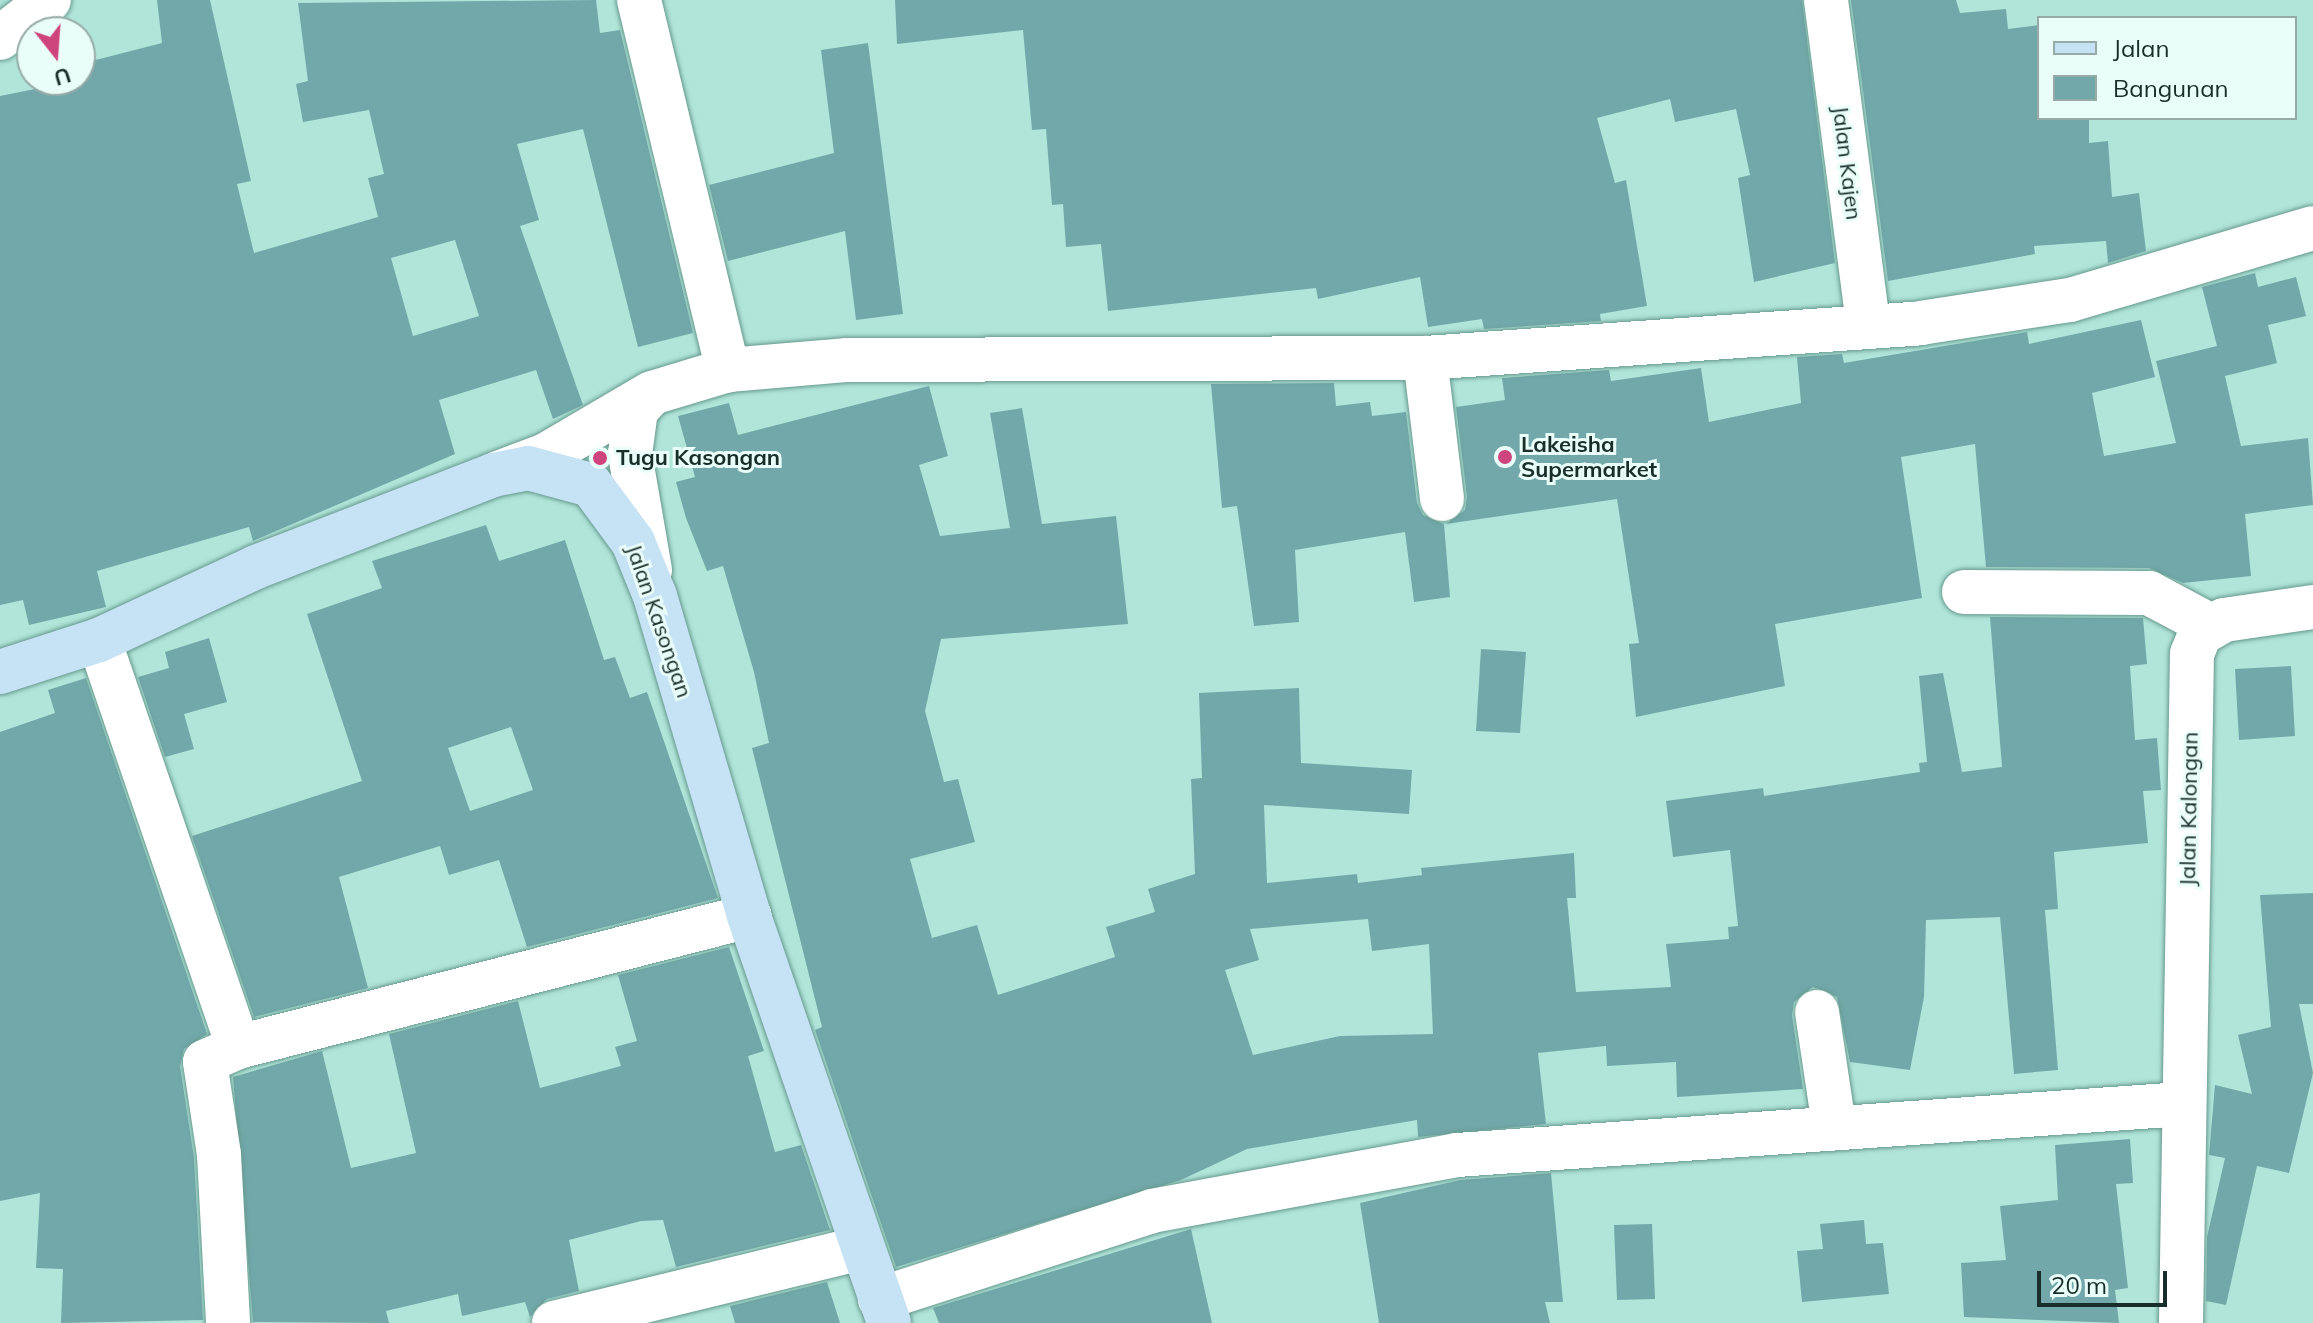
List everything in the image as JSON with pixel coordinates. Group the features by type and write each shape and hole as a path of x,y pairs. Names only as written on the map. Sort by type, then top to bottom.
{"main road":[{"name":"Jalan Kasongan","path":"0,672 99,640 256,567 493,475 528,468 591,485 633,542 655,596 749,916 884,1311"}],"street":[{"path":"0,38 49,0"},
{"path":"639,0 728,370"},
{"name":"Jalan Kajen","path":"1826,0 1868,325"},
{"path":"493,475 546,455 652,393 728,370 846,360 1425,358 1868,325 2070,300 2313,228"},
{"path":"1425,358 1442,499"},
{"path":"652,393 630,427 655,596"},
{"path":"1964,592 2149,593 2211,626 2243,614 2313,607"},
{"name":"Jalan Kalongan","path":"2181,1323 2182,1104 2192,654 2211,626"},
{"path":"99,640 238,1047"},
{"path":"228,1323 219,1155 205,1062 238,1047 749,916"},
{"path":"1817,1012 1834,1126"},
{"path":"884,1311 1152,1211 1457,1155 1834,1126 2182,1104"},
{"path":"554,1323 861,1248"}],"building":[{"path":"157,0 210,0 251,181 237,184 254,253 378,217 368,178 384,174 369,110 303,122 296,84 308,81 298,3 596,0 600,33 620,30 693,333 638,347 583,129 517,144 539,220 520,226 583,405 553,419 536,370 439,400 455,454 253,541 249,527 97,571 106,607 29,625 23,600 0,605 0,96 16,93 16,96 96,96 96,60 162,43","holes":["455,240 479,316 413,336 391,258"]},
{"path":"895,0 1802,0 1835,263 1754,282 1738,178 1750,175 1736,109 1675,122 1670,99 1597,118 1615,183 1626,180 1647,306 1600,314 1601,321 1484,329 1482,319 1428,327 1420,277 1318,299 1316,288 1108,311 1101,244 1066,247 1063,204 1052,205 1046,129 1032,130 1023,30 897,44"},
{"path":"1851,0 1956,0 1960,13 2006,9 2008,29 2037,25 2037,120 2089,120 2089,143 2108,141 2112,197 2139,193 2146,251 2108,263 2106,241 2034,246 2035,254 1888,281"},
{"path":"868,43 903,314 856,320 845,231 728,261 709,185 834,153 821,50"},
{"path":"2255,273 2258,287 2296,277 2306,316 2268,325 2277,363 2225,376 2241,446 2308,438 2313,505 2245,514 2251,576 2183,583 2149,568 1986,567 1975,444 1901,457 1922,598 1775,624 1785,686 1636,717 1629,644 1639,643 1617,499 1446,524 1465,510 1467,497 1456,407 1505,400 1502,378 1609,370 1611,381 1701,368 1709,422 1801,403 1797,357 1842,354 1844,363 2027,332 2029,344 2141,320 2155,377 2092,393 2104,456 2176,443 2156,361 2217,346 2202,287"},
{"path":"1334,383 1336,406 1370,402 1372,416 1406,412 1417,503 1423,515 1444,524 1450,597 1414,602 1405,532 1295,550 1299,622 1254,626 1237,506 1222,508 1211,384"},
{"path":"929,386 948,456 919,465 940,536 1010,528 990,413 1022,408 1042,524 1116,516 1128,624 941,639 925,711 944,782 958,779 975,842 910,859 932,938 977,925 998,995 1115,957 1106,927 1155,912 1148,889 1195,874 1191,779 1202,778 1199,693 1299,688 1301,763 1412,770 1409,814 1264,805 1267,883 1357,874 1358,883 1422,875 1421,868 1574,853 1576,898 1567,898 1576,992 1671,987 1666,944 1729,939 1728,927 1738,926 1730,850 1673,857 1666,801 1763,788 1764,796 1920,772 1919,763 1927,762 1919,676 1943,673 1962,772 2002,767 1990,617 2143,618 2147,664 2130,666 2135,740 2157,738 2161,790 2143,791 2148,843 2054,852 2058,909 2045,910 2058,1070 2014,1074 2000,917 1926,920 1924,997 1910,1070 1850,1062 1837,997 1813,987 1794,1002 1792,1015 1803,1089 1677,1097 1676,1062 1607,1066 1606,1046 1538,1053 1546,1124 1418,1137 1417,1120 1247,1149 1181,1180 896,1267 815,1030 822,1027 752,748 769,743 754,672 723,566 707,571 676,482 695,477 678,416 729,403 738,435","holes":["1368,919 1372,951 1429,944 1433,1034 1340,1036 1253,1055 1225,970 1259,960 1250,929"]},
{"path":"486,525 499,561 565,540 604,660 615,657 630,698 647,692 718,898 527,947 499,860 449,875 440,846 339,877 368,988 254,1017 192,836 362,781 307,614 382,588 372,561","holes":["511,727 533,790 470,811 448,748"]},
{"path":"209,638 227,702 184,714 194,749 165,757 138,677 169,668 165,652"},
{"path":"1481,649 1526,652 1520,733 1476,731"},
{"path":"2291,666 2295,736 2239,740 2235,669"},
{"path":"86,678 207,1034 184,1049 180,1066 194,1158 203,1320 61,1323 63,1269 36,1268 40,1193 0,1201 0,732 55,713 48,690"},
{"path":"2313,893 2313,1004 2299,1004 2313,1073 2289,1173 2257,1166 2226,1305 2206,1301 2207,1237 2225,1158 2209,1155 2215,1085 2252,1094 2238,1035 2271,1027 2260,895"},
{"path":"729,947 764,1051 748,1056 775,1152 801,1145 830,1230 676,1267 663,1220 641,1221 569,1240 579,1291 547,1299 530,1317 525,1302 462,1316 458,1294 386,1311 389,1323 253,1322 233,1077 322,1051 351,1168 416,1153 389,1034 518,1001 540,1088 621,1066 615,1047 637,1041 618,975"},
{"path":"2130,1139 2133,1183 2116,1184 2128,1288 2115,1290 2119,1323 1964,1317 1961,1263 2006,1260 2000,1206 2058,1200 2055,1145"},
{"path":"1551,1173 1563,1302 1545,1302 1550,1323 1379,1323 1360,1203 1460,1180"},
{"path":"1864,1220 1866,1244 1883,1243 1889,1294 1802,1302 1797,1251 1823,1249 1820,1224"},
{"path":"1652,1224 1655,1299 1617,1300 1614,1225"},
{"path":"1191,1229 1212,1323 939,1323 933,1308"},
{"path":"827,1282 840,1323 735,1323 730,1306"}],"place":[{"name":"Lakeisha Supermarket","path":"1505,457"},
{"name":"Tugu Kasongan","path":"600,458"}]}
